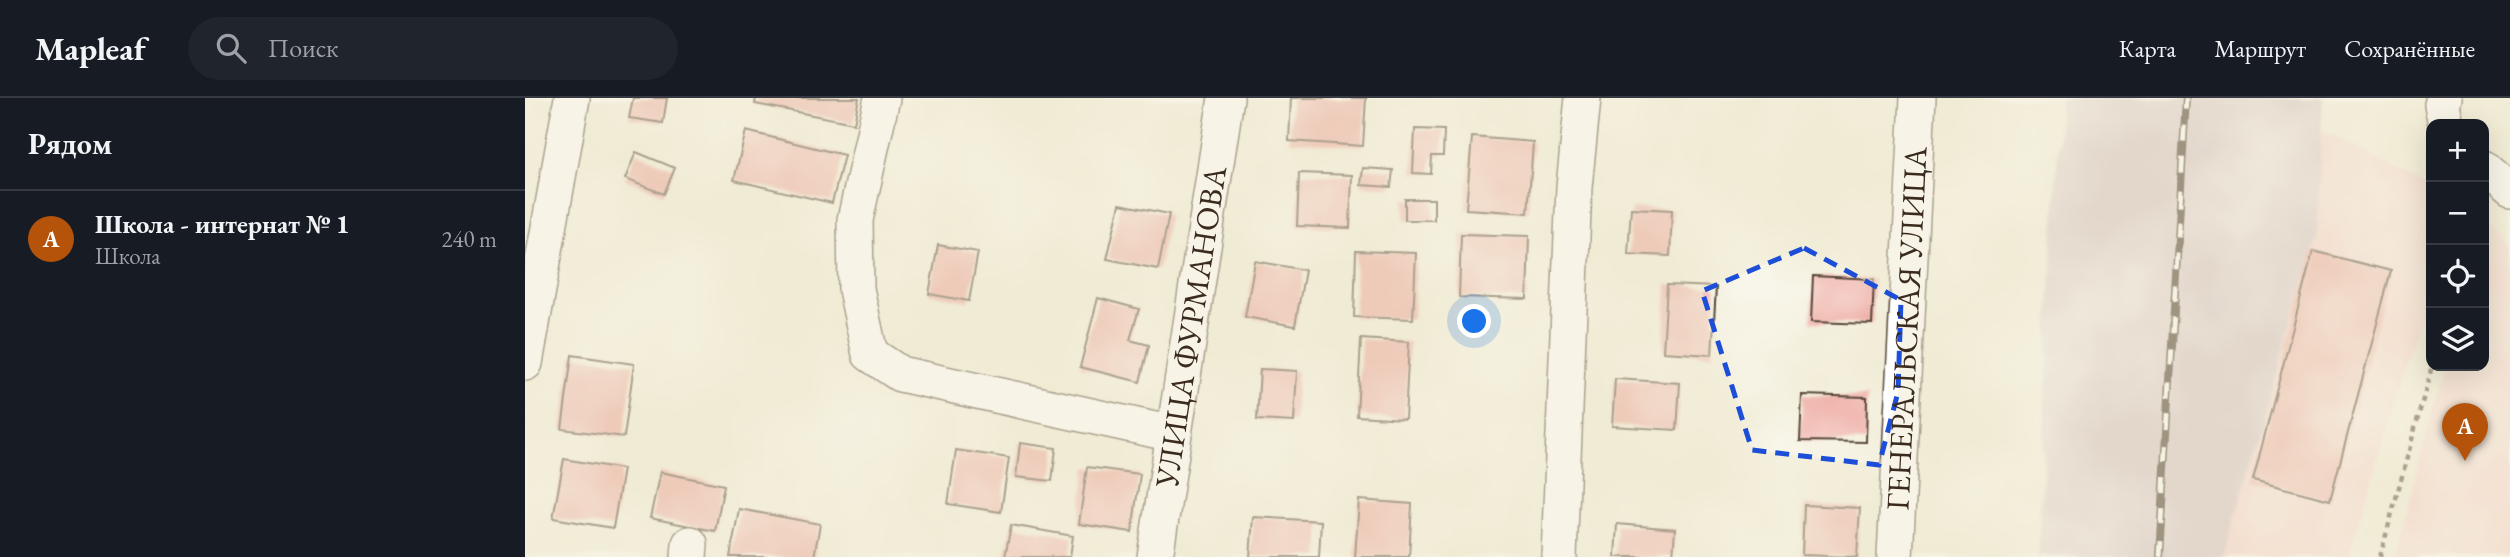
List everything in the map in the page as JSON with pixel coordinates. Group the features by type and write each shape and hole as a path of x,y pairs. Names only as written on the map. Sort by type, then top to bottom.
{"street":[{"path":"525,363 572,98"},
{"path":"882,98 855,220 856,289 870,354 900,374 1173,434"},
{"name":"УЛИЦА ФУРМАНОВА","path":"1155,557 1226,98"},
{"path":"1559,557 1574,187 1583,98"},
{"name":"ГЕНЕРАЛЬСКАЯ УЛИЦА","path":"1895,557 1918,98"},
{"path":"2444,98 2442,105 2445,119"},
{"path":"2489,172 2510,191"}],"path":[{"path":"2380,557 2431,371"}],"highlighted area":[{"path":"1804,248 1901,300 1898,392 1879,465 1752,450 1702,291"}],"shaded area":[{"path":"2060,98 2323,98 2317,238 2224,557 2038,557"},
{"path":"2323,129 2426,186 2426,292 2349,557 2219,557"},
{"path":"2489,226 2510,245 2510,557 2395,557 2443,371 2489,371"}],"building":[{"path":"633,98 667,98 663,123 629,118"},
{"path":"756,98 859,98 854,123 755,104"},
{"path":"1291,98 1366,98 1363,146 1289,141"},
{"path":"1415,129 1444,130 1443,156 1432,156 1431,174 1413,173"},
{"path":"746,131 844,155 832,203 734,180"},
{"path":"1472,137 1533,142 1528,213 1466,209"},
{"path":"636,152 675,168 664,194 625,179"},
{"path":"1363,168 1393,170 1391,187 1361,185"},
{"path":"1299,173 1352,175 1350,228 1297,226"},
{"path":"1405,199 1434,199 1434,220 1405,220"},
{"path":"1120,204 1169,214 1158,269 1107,259"},
{"path":"1631,208 1672,210 1670,256 1628,254"},
{"path":"1461,234 1529,236 1527,299 1459,297"},
{"path":"938,245 978,252 969,301 929,294"},
{"path":"1356,251 1416,253 1413,319 1354,317"},
{"path":"2313,251 2391,271 2330,500 2253,480"},
{"path":"1255,261 1305,270 1295,326 1245,317"},
{"path":"1813,276 1874,279 1872,324 1811,322"},
{"path":"1667,285 1716,287 1712,355 1663,352"},
{"path":"1098,298 1139,309 1130,340 1149,345 1140,382 1080,367"},
{"path":"1361,339 1409,342 1405,419 1357,416"},
{"path":"572,355 634,364 624,437 562,429"},
{"path":"1260,369 1297,371 1294,422 1257,420"},
{"path":"1615,379 1680,383 1677,430 1612,426"},
{"path":"1802,395 1867,397 1866,442 1800,441"},
{"path":"1020,443 1056,448 1052,481 1016,477"},
{"path":"956,450 1009,458 1001,512 948,504"},
{"path":"564,459 623,469 613,528 553,518"},
{"path":"1087,467 1140,474 1132,532 1079,524"},
{"path":"660,472 724,485 715,531 650,518"},
{"path":"1359,500 1412,504 1409,557 1355,557"},
{"path":"1804,505 1860,508 1857,557 1802,555"},
{"path":"739,509 820,524 814,557 730,557"},
{"path":"1253,517 1321,521 1319,557 1250,557"},
{"path":"1617,524 1675,529 1673,557 1615,557"},
{"path":"1011,525 1073,536 1070,557 1005,557"}],"railway":[{"path":"2160,557 2186,98"}],"place":[{"name":"Школа - интернат № 1","path":"2465,461"}]}
